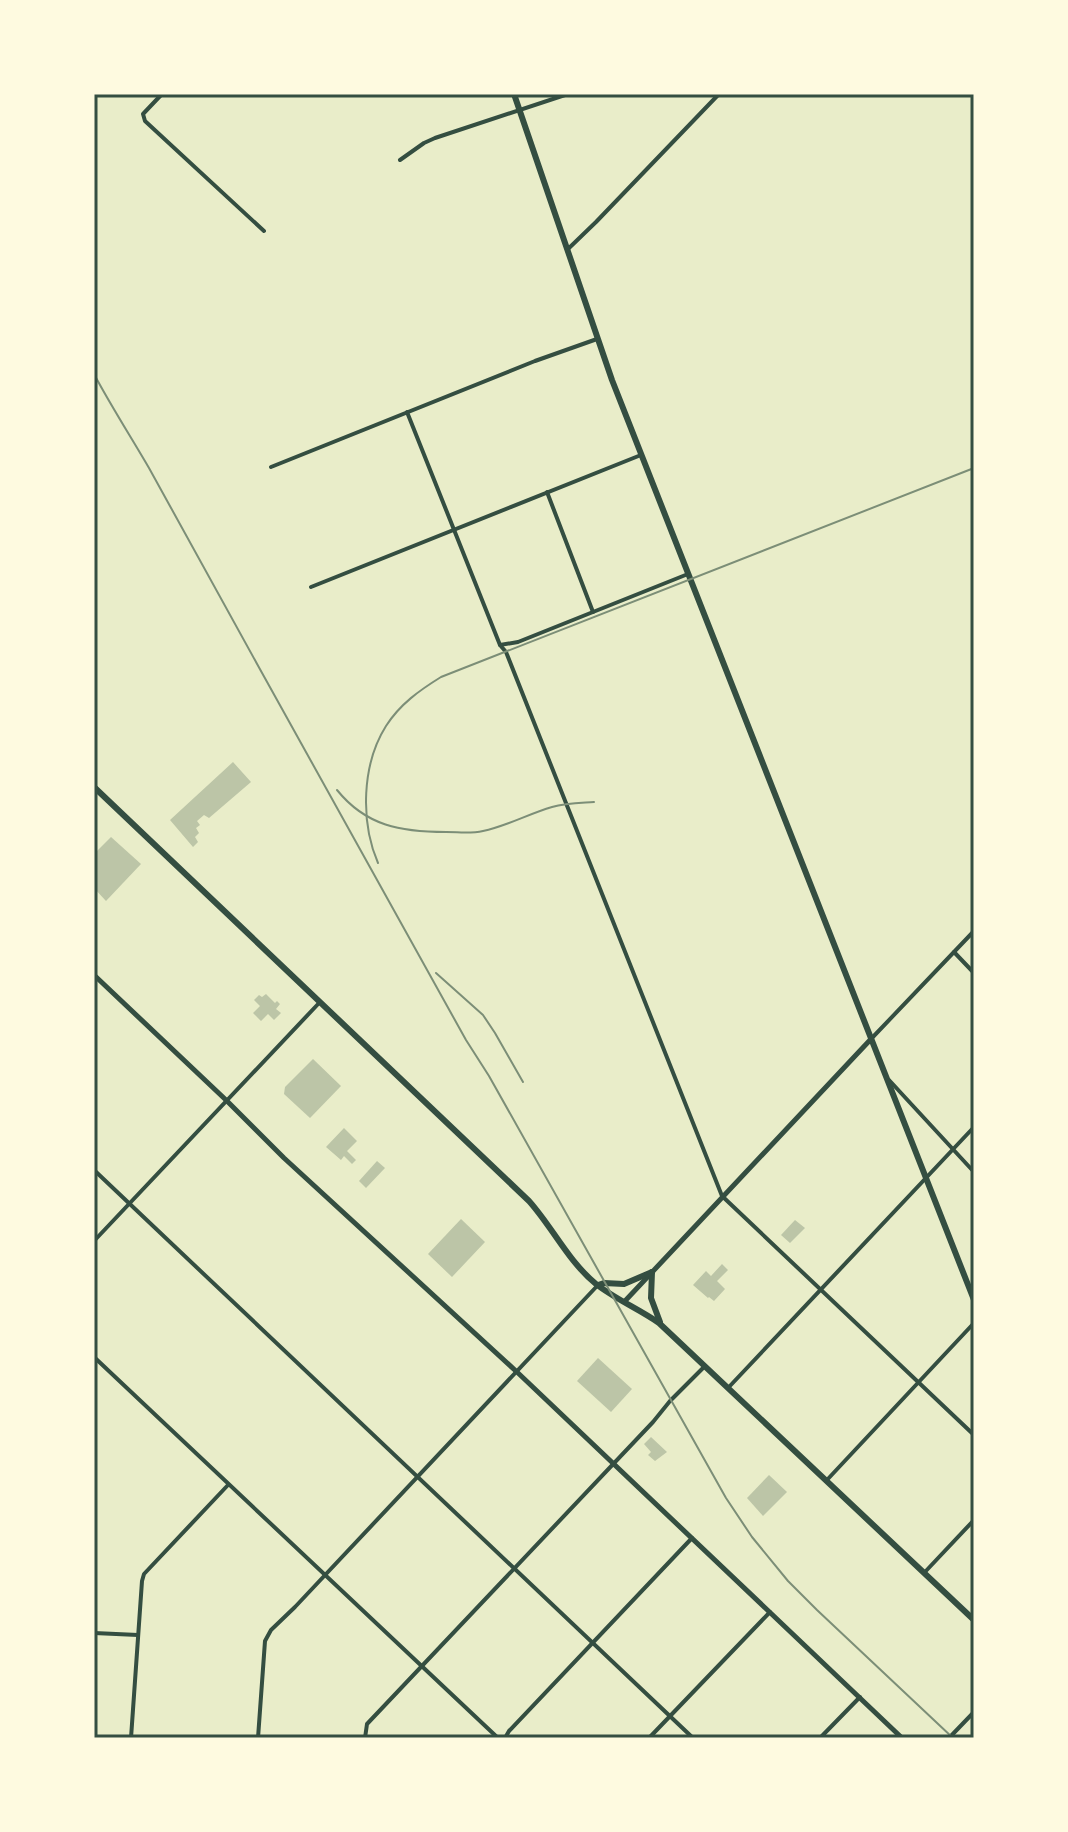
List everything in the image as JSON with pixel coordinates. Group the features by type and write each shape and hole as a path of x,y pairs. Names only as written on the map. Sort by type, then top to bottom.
{"main road":[{"path":"514,94 597,339 641,455 974,1300"},
{"path":"94,787 529,1201 569,1256 598,1285 662,1326 974,1620"},
{"path":"598,1285 624,1284 652,1272 651,1298 662,1326"}],"street":[{"path":"162,94 143,114 145,121 264,231"},
{"path":"400,160 435,138 568,94"},
{"path":"567,250 719,94"},
{"path":"271,467 597,339"},
{"path":"407,412 722,1196 974,1435"},
{"path":"311,587 641,455"},
{"path":"547,492 593,612"},
{"path":"500,645 518,642 688,574"},
{"path":"625,1301 974,931"},
{"path":"954,952 974,973"},
{"path":"94,975 284,1158 517,1372 902,1738"},
{"path":"94,1241 320,1002"},
{"path":"887,1079 974,1172"},
{"path":"728,1388 974,1127"},
{"path":"94,1170 693,1738"},
{"path":"258,1738 264,1646 268,1634 598,1285"},
{"path":"826,1481 974,1323"},
{"path":"94,1357 498,1738"},
{"path":"365,1738 367,1724 705,1367"},
{"path":"131,1738 144,1574 228,1485"},
{"path":"924,1573 974,1520"},
{"path":"505,1738 692,1538"},
{"path":"649,1738 770,1612"},
{"path":"94,1633 138,1635"},
{"path":"820,1738 860,1697"},
{"path":"949,1738 974,1712"}],"building":[{"path":"233,762 251,782 209,818 204,815 197,821 200,825 196,828 198,842 193,847 170,820"},
{"path":"111,837 141,864 106,901 94,888 94,854"},
{"path":"266,994 280,1004 276,1009 281,1013 274,1020 268,1014 261,1021 253,1013 260,1006 254,1000"},
{"path":"313,1059 341,1086 310,1118 284,1094 285,1087"},
{"path":"344,1128 357,1141 347,1151 356,1160 352,1164 344,1156 341,1160 326,1147"},
{"path":"377,1161 385,1168 366,1188 359,1181"},
{"path":"461,1219 485,1242 452,1277 428,1254"},
{"path":"795,1220 805,1228 790,1243 781,1235"},
{"path":"722,1264 728,1270 717,1281 725,1289 714,1301 693,1285 706,1271 711,1276"},
{"path":"598,1358 632,1389 611,1412 577,1381"},
{"path":"651,1437 667,1452 655,1461 648,1455 651,1452 644,1444"},
{"path":"769,1475 787,1492 763,1516 747,1498"}],"railway":[{"path":"94,374 726,1498 752,1537 788,1581 953,1738"},
{"path":"378,863 366,811 372,758 392,718 411,698 433,682 974,468"},
{"path":"337,790 372,819 399,828 430,832 478,832 552,807 594,802"},
{"path":"436,973 483,1015 523,1082"}]}
